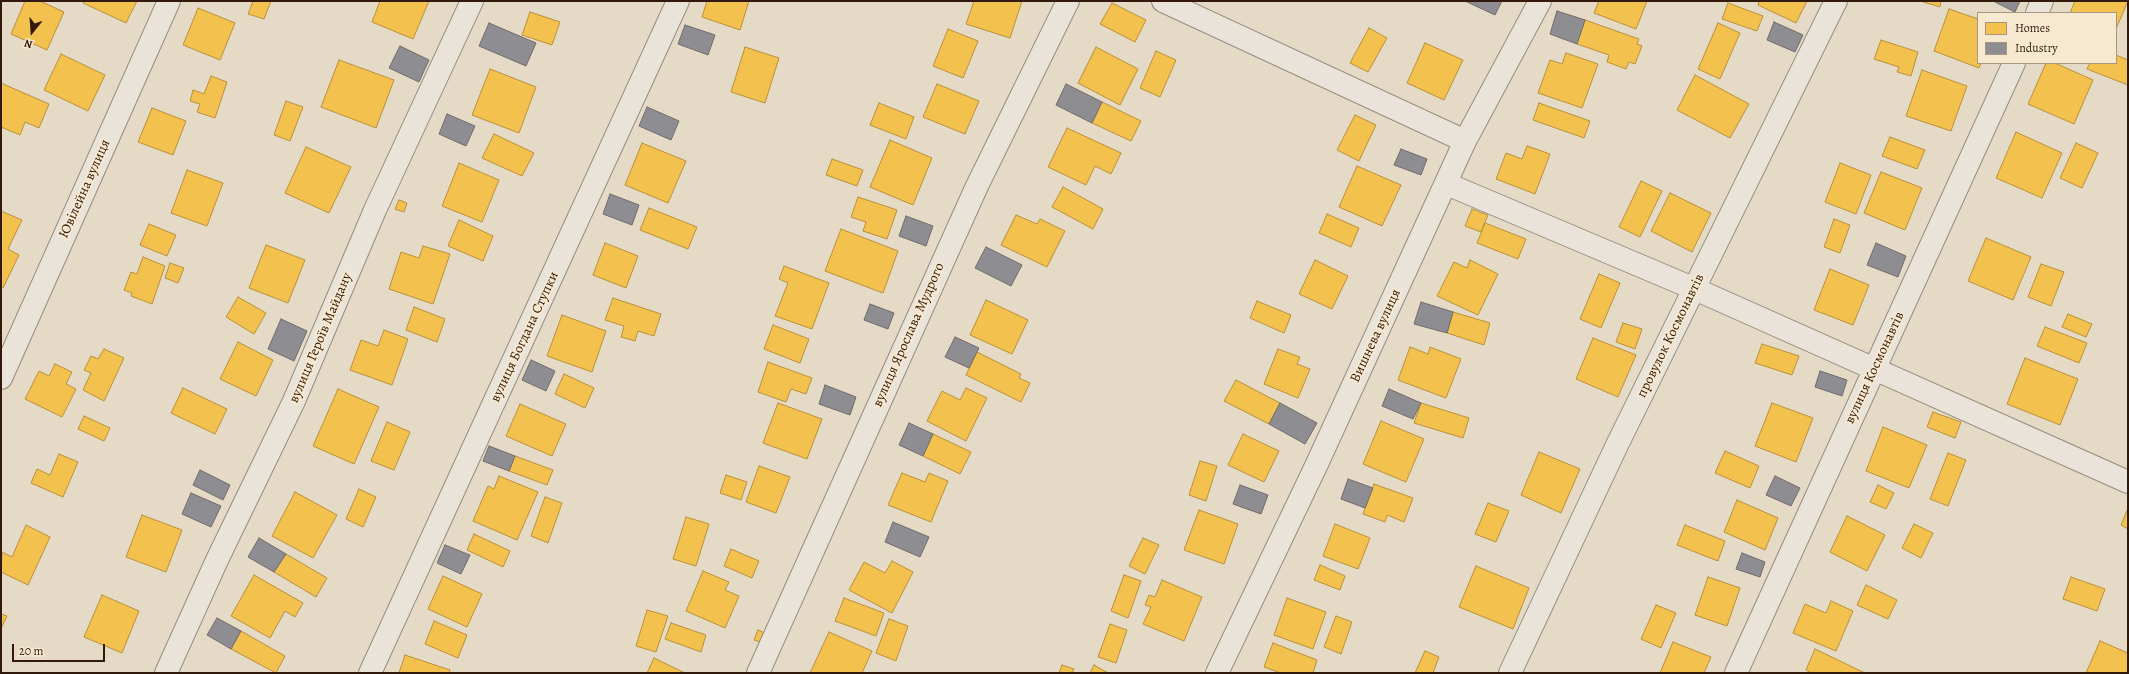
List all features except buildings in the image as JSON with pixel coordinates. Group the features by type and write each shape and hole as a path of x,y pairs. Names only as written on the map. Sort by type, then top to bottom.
{"street":[{"name":"Ювілейна вулиця","path":"1,378 169,1"},
{"name":"вулиця Героїв Майдану","path":"166,673 294,401 375,210 472,1"},
{"name":"вулиця Богдана Ступки","path":"370,673 678,1"},
{"name":"вулиця Ярослава Мудрого","path":"758,673 976,186 1068,1"},
{"path":"1163,1 1465,141"},
{"name":"Вишнева вулиця","path":"1217,673 1316,466 1447,184 1465,141 1540,1"},
{"name":"провулок Космонавтів","path":"1510,673 1617,445 1836,1"},
{"path":"2037,12 2042,1"},
{"name":"вулиця Космонавтів","path":"1736,673 2014,64"},
{"path":"1447,184 1695,289 1873,370 2128,482"}]}
